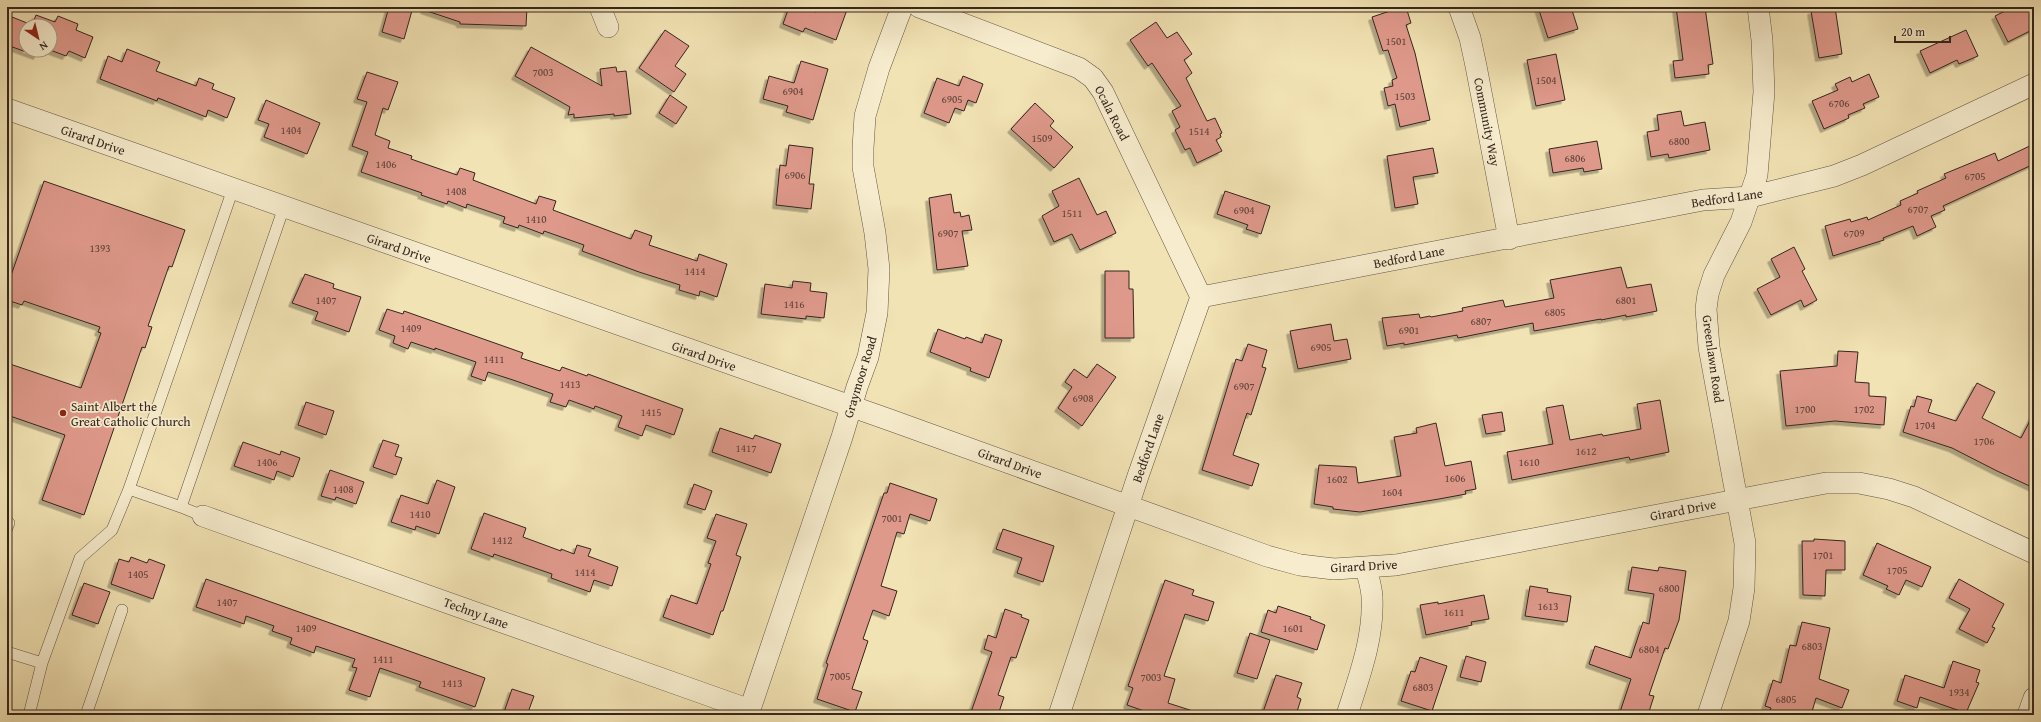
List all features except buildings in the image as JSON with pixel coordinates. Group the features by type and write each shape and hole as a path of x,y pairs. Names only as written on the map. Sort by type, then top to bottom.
{"street":[{"path":"600,7 608,27"},
{"name":"Graymoor Road","path":"749,713 868,357 877,312 879,269 875,233 863,167 865,116 879,68 902,7"},
{"name":"Ocala Road","path":"919,7 1079,68 1093,78 1103,92 1201,297"},
{"name":"Community Way","path":"1460,7 1470,38 1476,66 1509,238"},
{"name":"Greenlawn Road","path":"1708,715 1739,621 1744,588 1745,543 1709,347 1706,310 1708,294 1714,275 1741,222 1757,175 1764,92 1762,40 1758,7"},
{"name":"Bedford Lane","path":"1059,715 1186,336 1201,297 1704,200 1750,197 1834,176 1862,165 2034,84"},
{"name":"Girard Drive","path":"7,109 851,407 1267,556 1300,565 1334,569 1396,565 1826,483 1859,483 1889,489 1914,497 2034,553"},
{"name":"Techny Lane","path":"203,516 749,713"},
{"path":"1347,715 1367,652 1372,621 1372,596 1366,568"},
{"path":"2028,715 2034,698"}],"lane":[{"path":"29,715 42,663 80,558 112,530 129,489 233,189"},
{"path":"181,507 284,207"},
{"path":"129,489 203,516"},
{"path":"7,522 9,523 7,528"},
{"path":"86,715 122,610"},
{"path":"7,652 42,663"}],"place":[{"name":"Saint Albert the Great Catholic Church","path":"63,413"}]}
